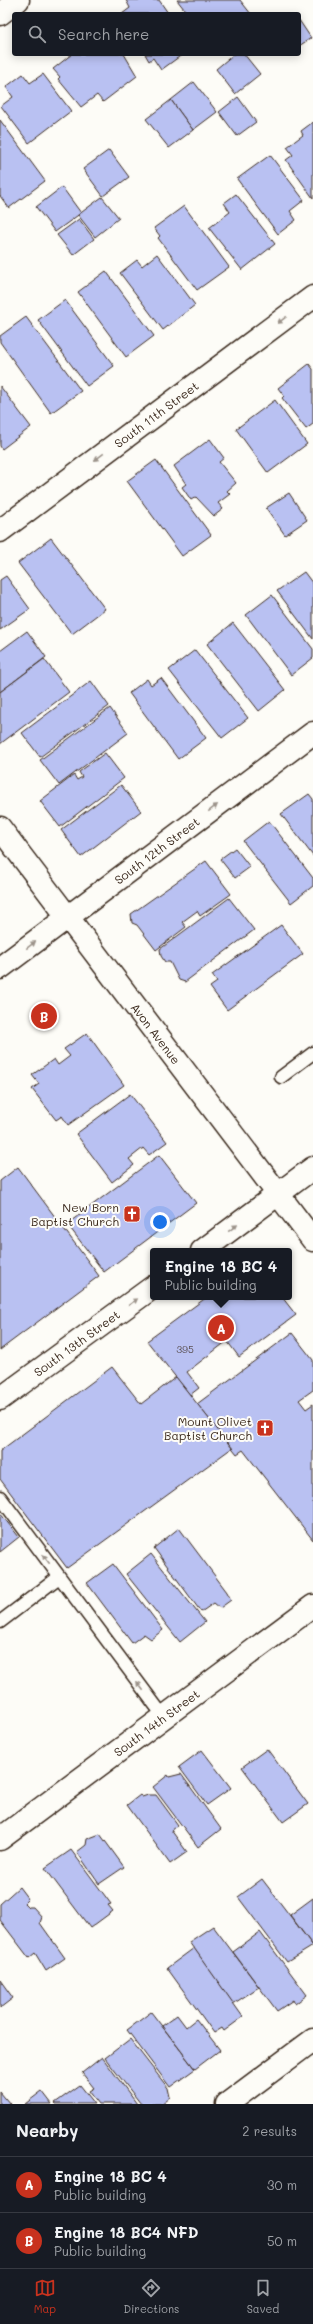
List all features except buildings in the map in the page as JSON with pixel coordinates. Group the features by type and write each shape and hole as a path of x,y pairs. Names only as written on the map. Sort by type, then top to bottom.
{"street":[{"path":"0,14 18,0"},
{"name":"South 11th Street","path":"0,531 313,297"},
{"name":"South 12th Street","path":"0,968 313,733"},
{"name":"Avon Avenue","path":"0,828 313,1240"},
{"path":"206,1248 313,1168"},
{"name":"South 13th Street","path":"0,1399 150,1289"},
{"name":"South 14th Street","path":"3,1835 313,1606"},
{"path":"227,2104 313,2040"}],"lane":[{"path":"281,1077 313,1053"},
{"path":"0,1497 164,1717"},
{"path":"0,1622 59,1577"}],"place":[{"name":"Engine 18 BC4 NFD","path":"44,1016"},
{"name":"New Born Baptist Church","path":"132,1214"},
{"name":"Engine 18 BC 4","path":"221,1328"},
{"name":"Mount Olivet Baptist Church","path":"265,1428"}]}
